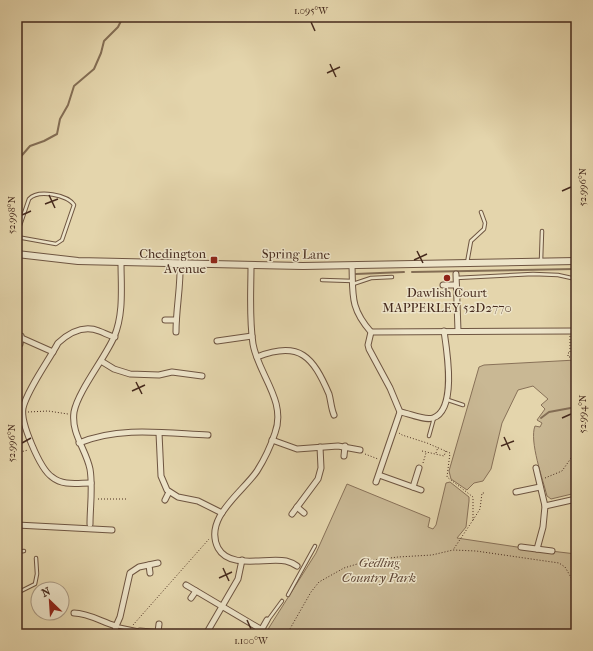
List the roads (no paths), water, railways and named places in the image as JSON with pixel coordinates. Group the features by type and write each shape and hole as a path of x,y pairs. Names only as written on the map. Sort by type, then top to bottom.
{"street":[{"name":"Spring Lane","path":"17,254 48,258 121,262 252,265 352,266 576,261"},
{"path":"90,524 91,483 89,466 79,443 74,426 74,412 78,401 115,337 120,317 121,262"},
{"path":"176,332 180,288 180,263"},
{"path":"252,265 250,310 252,336 257,357 279,411 277,426 272,440 257,471 231,499 222,513 215,532 216,543 223,554 228,558 242,560 285,561 298,566"},
{"path":"352,266 352,300 364,324 371,332 576,330"},
{"path":"456,276 458,331"},
{"path":"443,285 456,285"},
{"path":"165,320 176,320"},
{"path":"91,483 72,484 61,482 52,477 34,448 27,432 23,413 26,400 62,339 83,329 94,329 115,337"},
{"path":"400,412 428,419 434,418 446,406 448,400 448,368 444,331"},
{"path":"226,339 227,332"},
{"path":"371,332 368,345 369,350 390,388 400,412 376,482"},
{"path":"19,336 53,352"},
{"path":"19,336 20,344"},
{"path":"217,341 252,336"},
{"path":"257,357 278,352 298,352 304,354 318,370 329,396 333,412 326,411"},
{"path":"101,361 114,369 130,374 159,375 172,372 195,379 202,376"},
{"path":"79,443 110,433 208,435"},
{"path":"159,433 161,476 164,485 169,492 182,499 203,503 222,513"},
{"path":"199,435 199,442"},
{"path":"272,440 297,449 345,446 360,450"},
{"path":"344,456 345,446"},
{"path":"292,514 318,478 321,468 320,447"},
{"path":"413,487 419,468"},
{"path":"536,468 545,506 545,518 537,549"},
{"path":"379,475 421,490"},
{"path":"516,492 540,487"},
{"path":"165,500 169,492"},
{"path":"545,506 576,499"},
{"path":"297,508 304,513"},
{"path":"17,525 112,530"},
{"path":"521,547 552,551"},
{"path":"285,561 286,554"},
{"path":"206,634 238,579 242,560"},
{"path":"115,634 130,573 136,569 158,563"},
{"path":"149,565 150,573"},
{"path":"186,585 223,606 260,632 268,620"},
{"path":"191,598 196,591"},
{"path":"83,613 84,606"},
{"path":"74,613 83,613 88,617 116,626"},
{"path":"158,632 159,624"},
{"path":"140,631 174,634"}],"lane":[{"path":"17,234 29,199 33,195 40,193 69,199 74,205 62,240 56,244 17,237"},
{"path":"467,263 471,241 484,229 485,223 481,212"},
{"path":"541,262 542,232"},
{"path":"456,276 519,275 558,276 576,279"},
{"path":"322,280 353,282 371,278 392,277"},
{"path":"448,400 462,405"},
{"path":"429,436 434,418"},
{"path":"288,595 315,546"},
{"path":"17,552 24,551"},
{"path":"17,593 35,584 37,574 36,558"},
{"path":"298,566 303,570"},
{"path":"268,620 282,601"},
{"path":"116,626 140,631"}],"waterway":[{"path":"17,161 30,146 57,134 60,119 68,105 74,86 94,69 101,53 104,41 118,27 123,17"},
{"path":"412,272 574,269"},
{"path":"356,274 404,272"},
{"path":"541,418 549,412 576,407"}],"place":[{"name":"Chedington Avenue","path":"214,260"},
{"name":"Dawlish Court MAPPERLEY 52D2770","path":"447,278"}],"park label":[{"name":"Gedling Country Park","path":"379,570"}]}
